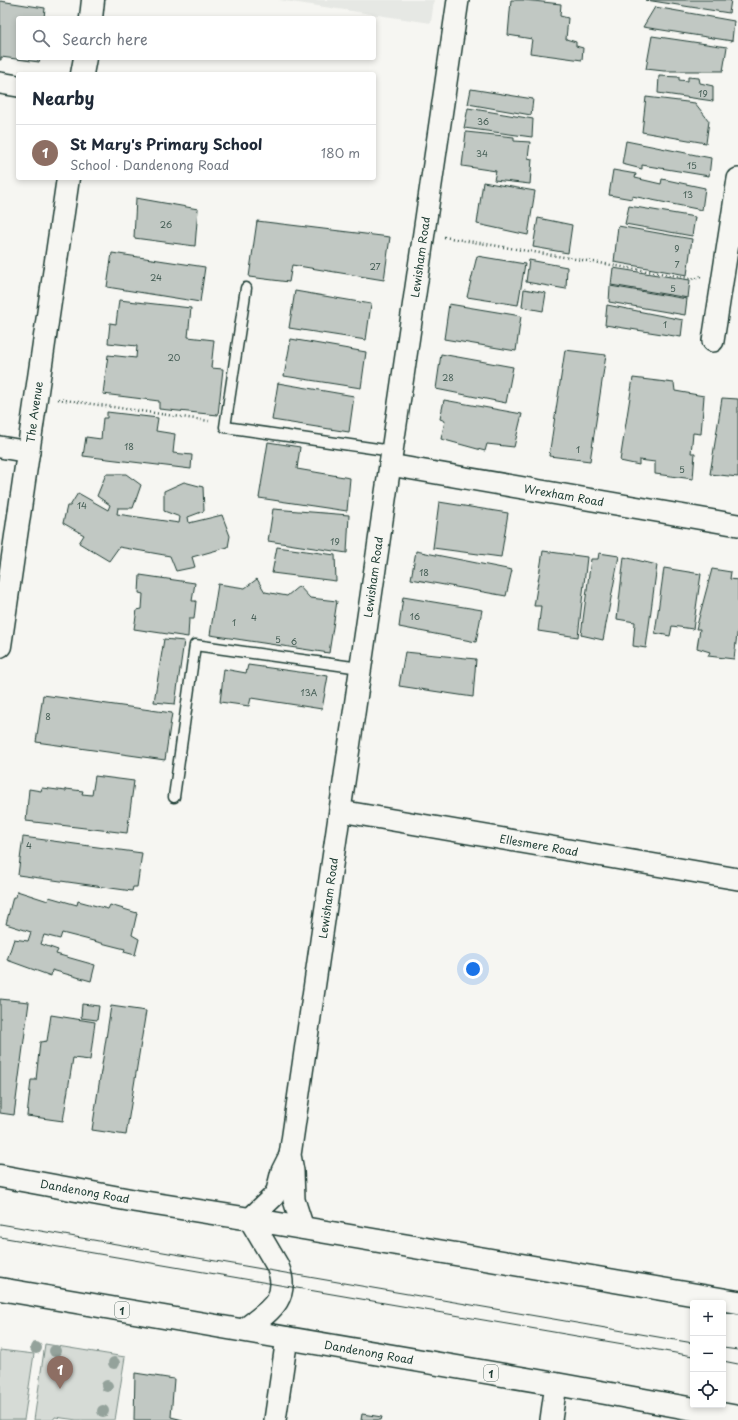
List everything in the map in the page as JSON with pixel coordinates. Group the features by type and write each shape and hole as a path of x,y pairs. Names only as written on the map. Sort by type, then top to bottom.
{"main road":[{"path":"90,16 93,0"},
{"path":"82,72 85,60"},
{"name":"The Avenue","path":"0,646 68,180"},
{"name":"Dandenong Road","path":"0,1176 136,1201 738,1302"},
{"path":"244,1330 271,1309 277,1302 282,1286 280,1272 277,1265 250,1219"},
{"name":"Dandenong Road","path":"0,1289 556,1384 738,1417"}],"street":[{"name":"Lewisham Road","path":"250,1219 273,1197 277,1191 282,1171 290,1155 458,0"},
{"path":"0,83 16,86"},
{"path":"713,341 735,224 738,179"},
{"path":"0,447 29,452"},
{"name":"Wrexham Road","path":"391,458 738,525"},
{"name":"Ellesmere Road","path":"340,811 738,879"},
{"name":"Lewisham Road","path":"290,1155 293,1171 294,1200 304,1228"},
{"path":"275,1420 287,1338"},
{"path":"551,1420 556,1384"}],"lane":[{"path":"246,288 225,427 391,458"},
{"path":"174,798 194,645 360,668"}],"path":[{"path":"440,236 695,279 706,274"},
{"path":"37,396 226,423"}],"shaded area":[{"path":"278,0 434,0 431,23"},
{"path":"45,1344 125,1357 115,1420 77,1420 55,1417 53,1420 34,1420"},
{"path":"0,1350 34,1354 24,1420 0,1420"}],"building":[{"path":"511,0 561,4 560,16 568,18 566,39 576,42 576,46 583,48 582,60 530,53 532,39 508,35"},
{"path":"646,0 731,0 729,13"},
{"path":"0,1 45,8 44,16 16,16 16,59 1,57 0,60"},
{"path":"655,7 734,21 732,41 643,27"},
{"path":"652,36 727,47 723,71 664,71 646,69"},
{"path":"24,60 40,60 39,62"},
{"path":"659,76 679,77 679,80 688,81 688,77 699,78 700,83 713,86 713,101 658,93"},
{"path":"471,89 533,99 531,115 468,104"},
{"path":"646,97 695,103 709,121 706,143 642,132"},
{"path":"468,108 533,119 532,137 464,128"},
{"path":"466,132 514,137 514,141 530,142 528,158 532,159 530,184 494,180 496,171 462,166"},
{"path":"626,141 711,158 709,176 642,165 642,169 622,164"},
{"path":"613,170 636,174 635,178 661,184 662,179 705,188 702,210 632,196 632,199 609,195"},
{"path":"483,182 535,191 528,235 477,224"},
{"path":"136,198 198,209 195,246 134,238"},
{"path":"629,206 695,217 692,236 625,224"},
{"path":"538,218 572,225 568,253 533,247"},
{"path":"257,221 390,237 384,280 292,265 289,282 249,277"},
{"path":"618,226 692,239 687,275 614,262"},
{"path":"112,253 205,267 200,302 107,287"},
{"path":"477,256 525,264 518,305 467,297"},
{"path":"529,260 567,267 566,289 526,282"},
{"path":"613,268 690,280 688,298 611,285"},
{"path":"610,286 687,299 685,315 609,302"},
{"path":"524,289 546,293 543,311 522,307"},
{"path":"295,291 371,304 366,340 289,328"},
{"path":"119,300 191,308 188,337 214,340 211,368 223,369 218,415 159,409 159,401 103,394 108,355 136,358 137,346 108,343 110,323 116,324"},
{"path":"449,304 521,316 516,351 444,339"},
{"path":"607,305 683,320 681,337 605,325"},
{"path":"291,339 366,352 361,388 284,376"},
{"path":"565,350 606,355 590,461 549,456"},
{"path":"441,354 513,367 506,403 436,389"},
{"path":"633,378 674,383 675,391 704,396 701,434 693,433 691,453 695,453 693,479 655,474 655,462 639,460 639,465 620,461"},
{"path":"278,383 354,396 349,432 272,420"},
{"path":"722,398 738,399 738,477 710,474"},
{"path":"444,400 522,414 514,447 487,444 485,451 441,439 445,421 440,419"},
{"path":"107,412 158,418 156,431 175,434 173,453 192,455 191,469 83,456 86,437 101,439 103,418 107,418"},
{"path":"268,442 300,447 297,469 350,478 347,511 259,498"},
{"path":"106,474 126,474 141,485 133,508 118,508 117,514 179,523 180,517 164,511 164,491 184,482 203,487 204,511 188,517 189,523 222,515 230,536 228,547 192,557 195,567 176,571 170,556 119,547 109,561 79,543 84,535 63,523 67,506 70,506 78,493 108,510 110,505 97,496"},
{"path":"439,502 508,513 501,557 433,548"},
{"path":"273,509 349,515 347,553 268,541"},
{"path":"277,547 335,555 336,581 272,573"},
{"path":"416,551 512,570 506,596 411,579"},
{"path":"543,551 587,557 578,637 538,631 541,606 534,606"},
{"path":"599,553 619,556 603,640 581,635 591,559 598,559"},
{"path":"624,557 657,565 646,648 633,646 635,622 617,619"},
{"path":"664,568 701,574 693,629 672,626 670,636 655,633"},
{"path":"712,569 731,572 730,579 738,580 738,626 734,659 708,656 710,652 697,648 700,629 696,629"},
{"path":"140,575 195,583 192,601 196,601 194,619 189,619 188,637 134,629 137,610 142,609 143,594 139,593"},
{"path":"257,579 265,592 287,596 299,586 310,598 337,601 329,653 210,635 218,584 245,588"},
{"path":"403,597 482,610 476,642 399,627"},
{"path":"164,639 184,641 175,704 154,702"},
{"path":"405,652 476,659 473,697 399,686"},
{"path":"248,665 328,676 322,709 251,698 249,706 220,702 224,669 246,673"},
{"path":"43,695 172,713 165,760 36,742"},
{"path":"95,776 134,781 127,833 26,821 29,789 41,791 42,788 66,791 66,789 83,791 82,794 92,795"},
{"path":"23,837 142,853 137,887 133,887 132,891 18,875"},
{"path":"17,891 48,901 49,897 77,905 78,901 108,909 110,905 137,913 132,935 139,939 135,955 124,952 125,949 62,933 60,939 44,935 41,944 58,950 56,954 95,965 91,981 52,970 51,976 7,960 14,939 28,941 31,932 6,924 13,897 16,897"},
{"path":"0,999 29,1002 14,1115 0,1113"},
{"path":"82,1004 99,1006 97,1020 81,1018"},
{"path":"111,1006 146,1011 126,1135 92,1130"},
{"path":"51,1015 95,1022 90,1060 73,1058 63,1121 27,1116 31,1080 36,1080 40,1042 47,1041"},
{"path":"135,1373 174,1379 171,1417 183,1420 134,1420"},
{"path":"362,1414 382,1417 381,1420 361,1420"}],"tram line":[{"path":"0,1224 690,1342"},
{"path":"0,1237 690,1355"},
{"path":"726,1348 738,1350"},
{"path":"726,1362 738,1364"}],"place":[{"name":"St Mary's Primary School","path":"60,1389"}]}
